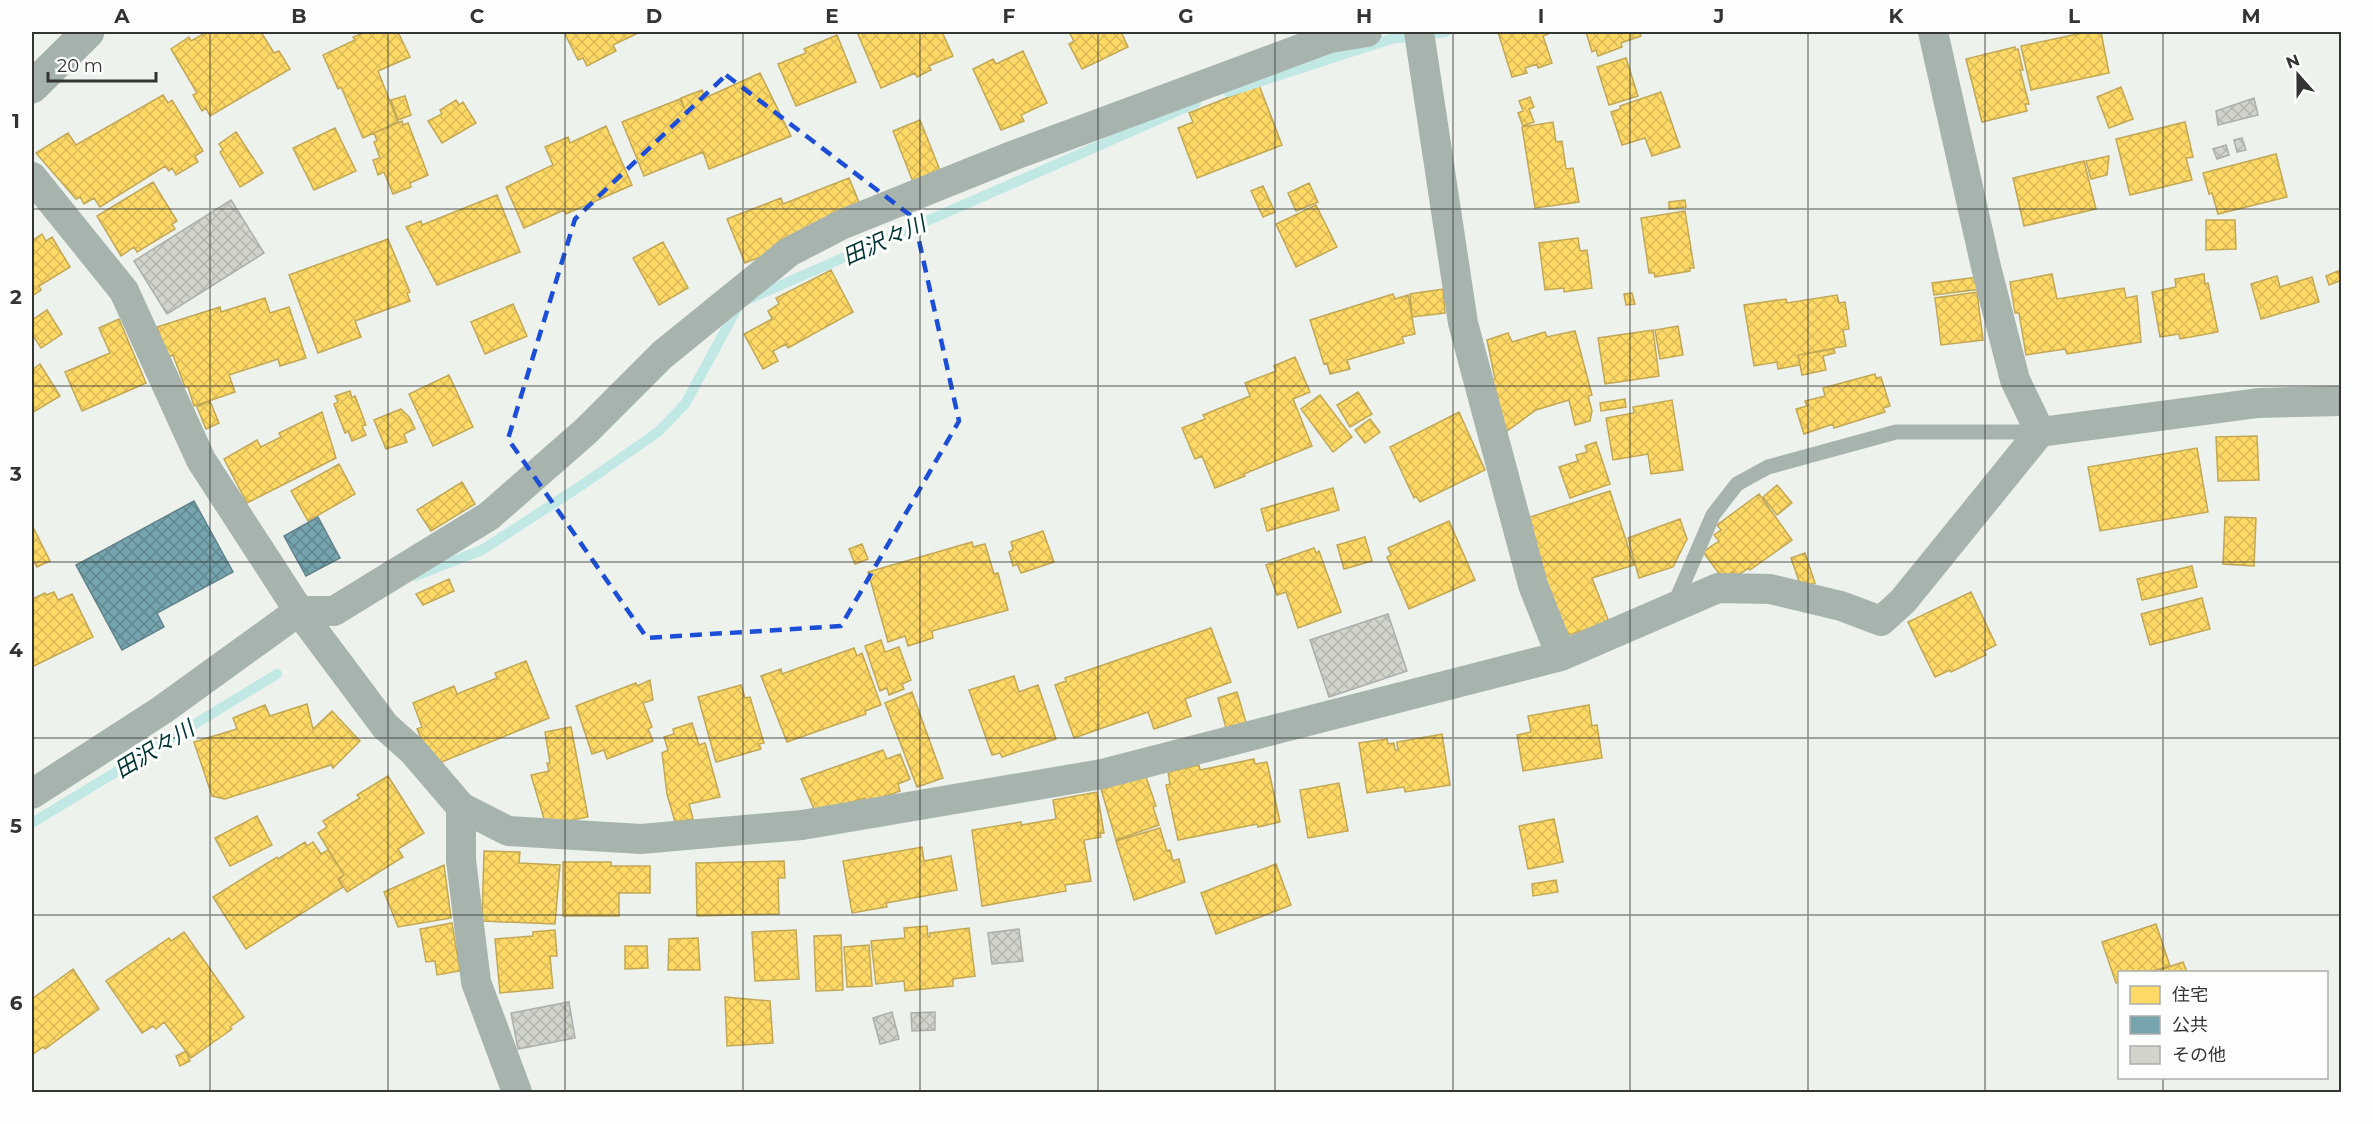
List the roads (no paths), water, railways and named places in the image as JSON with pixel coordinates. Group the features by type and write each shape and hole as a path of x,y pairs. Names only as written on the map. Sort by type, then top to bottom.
{"main road":[{"path":"32,87 88,32"}],"street":[{"path":"32,794 162,710 299,611 334,612 489,516 586,431 662,355 789,252 843,224 1023,152 1330,38 1367,32"},
{"path":"1933,32 1986,267 2012,369 2040,432"},
{"path":"1421,46 1463,323 1533,585 1561,656"},
{"path":"32,177 124,291 201,460 299,611 385,726 413,751 461,807 508,831 641,839 802,825 1102,774 1561,656 1674,605 1718,588 1770,589 1841,606 1881,621 1903,601 2040,432 2258,403 2342,401"},
{"path":"461,807 461,860 476,982 517,1092"}],"lane":[{"path":"1674,605 1713,514 1737,484 1768,467 1896,432 2040,432"}],"waterway":[{"name":"田沢々川","path":"1228,92 1391,39 1446,32"},
{"name":"田沢々川","path":"415,576 482,550 658,432 685,404 740,303 1196,103"},
{"name":"田沢々川","path":"32,823 277,674"}]}
